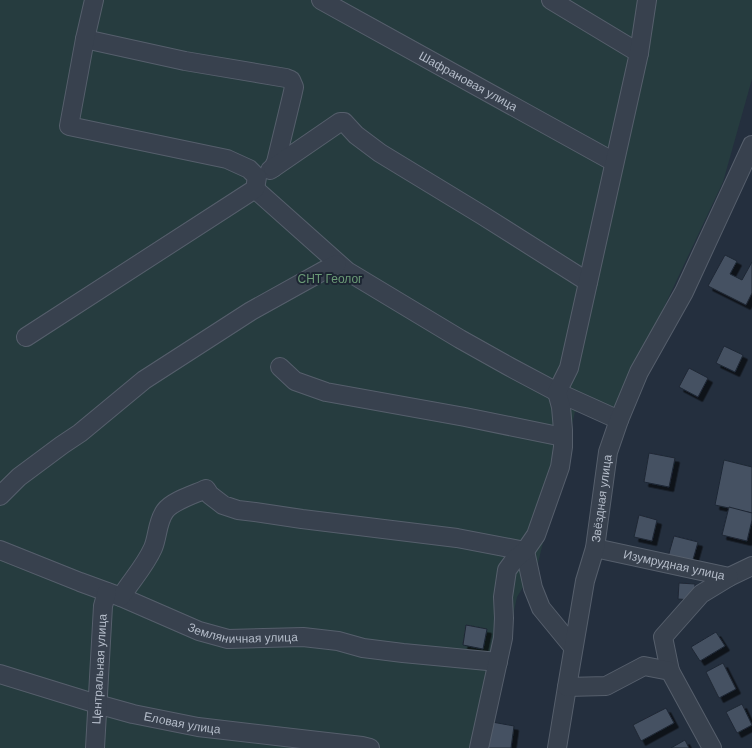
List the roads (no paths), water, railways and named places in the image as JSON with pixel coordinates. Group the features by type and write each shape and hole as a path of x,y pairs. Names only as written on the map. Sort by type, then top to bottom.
{"street":[{"path":"94,0 69,126 227,159 249,169 256,183 347,271 510,367 619,420"},
{"name":"Шафрановая улица","path":"321,0 614,162"},
{"path":"551,0 638,53"},
{"path":"479,748 503,638 503,597 507,570 515,559 525,551 536,535 560,467 563,437 558,392 569,368 638,53 647,0"},
{"path":"85,39 185,61 291,80 294,87 273,168"},
{"path":"26,337 256,183 273,168 340,122 344,122 356,136 380,153 588,282"},
{"name":"Звёздная улица","path":"557,748 585,581 595,548 608,452 619,420 640,372 684,292 752,145"},
{"path":"0,496 18,478 80,433 144,380 251,311 338,264"},
{"path":"280,367 295,381 326,392 466,417 563,437"},
{"path":"114,594 146,562 154,546 160,523 166,510 180,500 206,489 210,495 224,505 238,510 457,538 525,551"},
{"name":"Изумрудная улица","path":"595,548 729,577 752,566"},
{"name":"Земляничная улица","path":"0,550 114,594 199,631 228,639 304,637 338,641 363,648 403,654 498,662"},
{"path":"525,551 532,588 541,608 573,647"},
{"path":"712,748 670,671 663,637 701,594 729,577"},
{"name":"Центральная улица","path":"94,748 103,606 114,594"},
{"path":"567,687 606,686 644,666 670,671"},
{"name":"Еловая улица","path":"0,674 133,714 198,727 370,748"}],"park label":[{"name":"СНТ Геолог","path":"330,279"}]}
